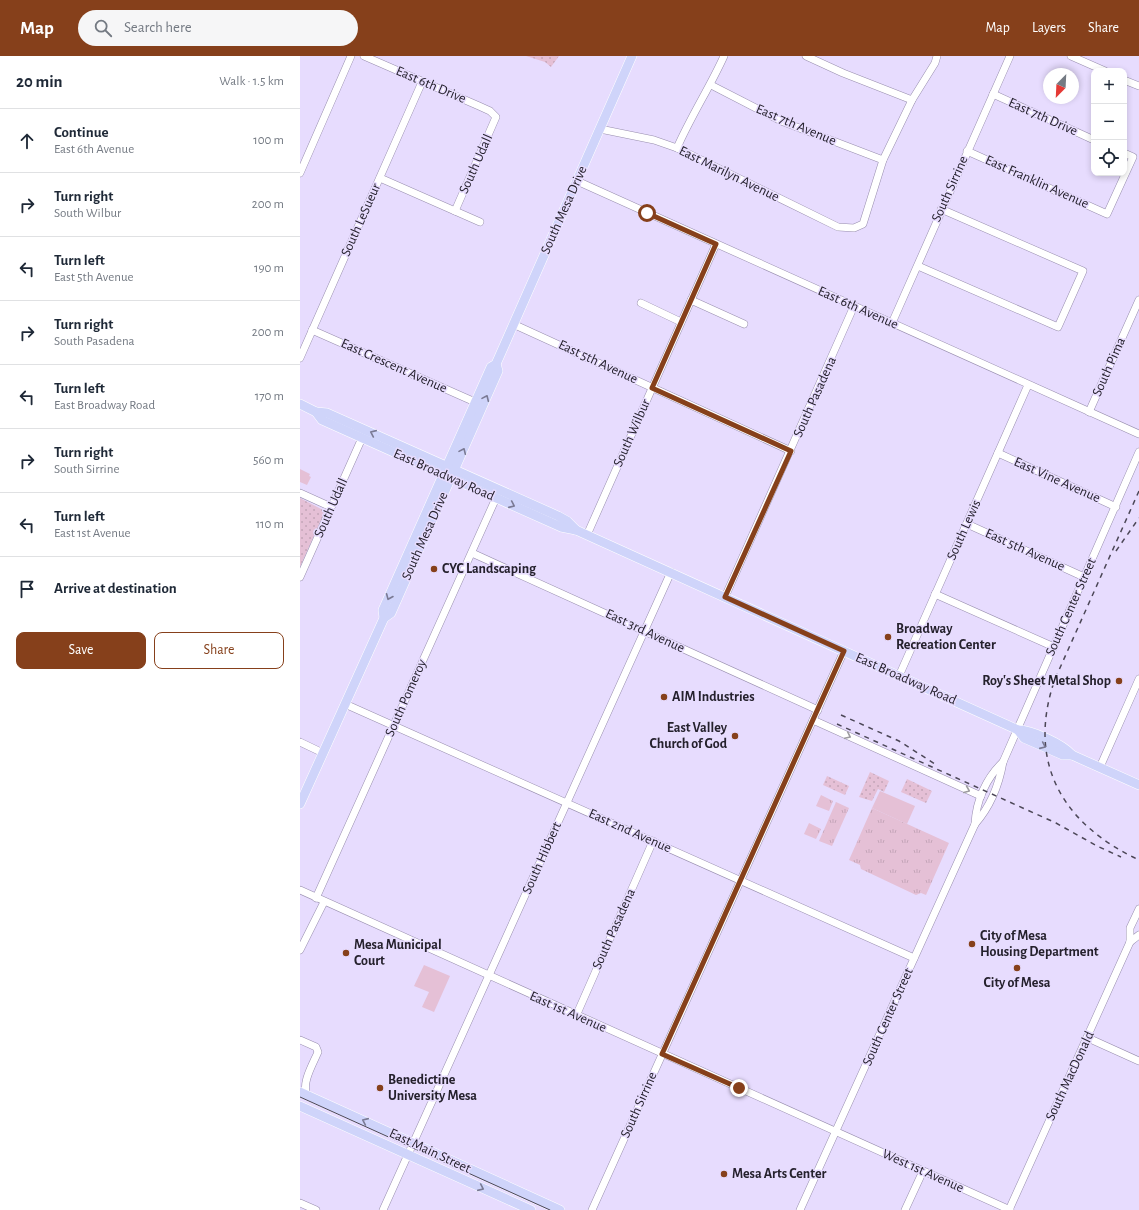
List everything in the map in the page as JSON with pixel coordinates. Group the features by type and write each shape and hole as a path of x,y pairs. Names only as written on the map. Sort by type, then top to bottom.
{"main road":[{"name":"South Mesa Drive","path":"449,472 475,402 491,367 496,364 632,56"},
{"name":"South Mesa Drive","path":"300,804 302,794 323,753 384,618 384,610 498,371 496,364"},
{"name":"East Broadway Road","path":"300,404 316,412 327,413 449,472 496,498 561,528 576,530 1018,730 1024,738 1063,755 1072,755 1139,784"},
{"name":"East Broadway Road","path":"316,412 322,420 362,438 567,521 576,530"},
{"name":"East Main Street","path":"303,1090 412,1144 560,1210"},
{"name":"East Main Street","path":"300,1106 532,1210"}],"street":[{"path":"300,174 351,56"},
{"name":"East 6th Drive","path":"364,56 490,111 496,117"},
{"path":"677,148 711,85 724,56"},
{"path":"806,56 843,74 912,100"},
{"path":"883,160 912,100 935,63 937,56"},
{"name":"South Sirrine","path":"892,323 1010,56"},
{"path":"1071,56 1098,68"},
{"path":"1127,81 1139,86"},
{"name":"South LeSueur","path":"300,358 422,82"},
{"name":"East 7th Avenue","path":"711,85 781,121 883,160"},
{"name":"East 7th Drive","path":"993,94 1091,139"},
{"name":"South Udall","path":"455,211 496,117"},
{"name":"East Marilyn Avenue","path":"600,129 654,140 677,148 838,227 854,228 863,224 883,160"},
{"name":"East Franklin Avenue","path":"967,151 1107,214 1124,176"},
{"name":"East Franklin Avenue","path":"1127,154 1133,157 1127,170"},
{"path":"380,178 480,222"},
{"name":"East 6th Avenue","path":"577,181 1139,434"},
{"path":"918,266 1058,327 1083,271 942,209"},
{"name":"South Wilbur","path":"587,535 716,244"},
{"path":"691,300 744,324"},
{"name":"South Pima","path":"1089,412 1139,300"},
{"path":"641,303 681,322"},
{"name":"South Pasadena","path":"725,597 854,306"},
{"name":"East 5th Avenue","path":"513,324 791,451"},
{"name":"East Crescent Avenue","path":"312,330 475,402"},
{"name":"South Lewis","path":"898,676 1028,385"},
{"name":"South Udall","path":"300,577 362,438"},
{"name":"South Center Street","path":"800,1210 975,824 984,814 1000,779 1003,762 1139,452"},
{"name":"East Vine Avenue","path":"998,453 1116,507"},
{"path":"300,494 331,507"},
{"name":"South Pomeroy","path":"316,898 496,498"},
{"name":"East 5th Avenue","path":"967,524 1084,577"},
{"name":"East 3rd Avenue","path":"472,553 818,710"},
{"name":"South Hibbert","path":"383,1210 671,572"},
{"path":"935,594 1054,647"},
{"name":"South Sirrine","path":"592,1210 844,651"},
{"path":"1100,767 1139,679"},
{"name":"East 2nd Avenue","path":"345,704 914,958"},
{"path":"813,720 981,796"},
{"path":"300,742 323,753"},
{"name":"South Center Street","path":"975,824 975,810 981,796 991,774 1003,762"},
{"name":"South Pasadena","path":"576,1016 653,841"},
{"name":"East 1st Avenue","path":"300,890 576,1016 836,1132"},
{"path":"300,950 324,902"},
{"name":"South MacDonald","path":"1009,1210 1088,1038 1130,942 1130,928 1139,909"},
{"name":"South MacDonald","path":"1130,942 1139,935"},
{"path":"1088,1038 1139,1061"},
{"path":"300,1040 316,1047 318,1052 303,1090"},
{"name":"West 1st Avenue","path":"836,1132 1009,1210"},
{"path":"905,1210 923,1171"},
{"path":"300,1203 316,1210"}],"green space":[{"path":"526,56 559,56 551,67 545,62"},
{"path":"300,469 310,474 309,476 311,477 307,485 300,482"},
{"path":"300,498 325,511 300,567"},
{"path":"870,772 889,781 884,792 878,789 872,801 859,797"},
{"path":"827,776 849,786 845,795 823,785"},
{"path":"907,779 932,791 926,803 901,792"},
{"path":"880,791 915,806 907,824 872,808"},
{"path":"821,795 833,801 829,811 816,806"},
{"path":"836,802 849,808 832,846 819,841"},
{"path":"872,808 949,843 926,895 921,893 916,895 861,869 860,865 849,860"},
{"path":"809,823 821,829 816,839 804,834"},
{"path":"424,965 450,976 434,1012 422,1007 429,992 414,986"}],"tram line":[{"path":"300,1097 550,1210"}],"railway":[{"path":"1139,491 1055,679 1047,709 1045,737 1049,763 1057,787 1071,809 1089,828 1112,845 1139,860"},
{"path":"1116,551 1139,518"},
{"path":"841,715 899,741 935,764"},
{"path":"837,724 1056,823 1097,846 1121,857"}],"place":[{"name":"CYC Landscaping","path":"434,569"},
{"name":"Broadway Recreation Center","path":"888,637"},
{"name":"Roy's Sheet Metal Shop","path":"1119,681"},
{"name":"AIM Industries","path":"664,697"},
{"name":"East Valley Church of God","path":"735,736"},
{"name":"City of Mesa Housing Department","path":"972,944"},
{"name":"Mesa Municipal Court","path":"346,953"},
{"name":"City of Mesa","path":"1017,968"},
{"name":"Benedictine University Mesa","path":"380,1088"},
{"name":"Mesa Arts Center","path":"724,1174"}],"route":[{"path":"647,213 716,244 652,388 791,451 725,597 844,651 662,1054 739,1088"}]}
